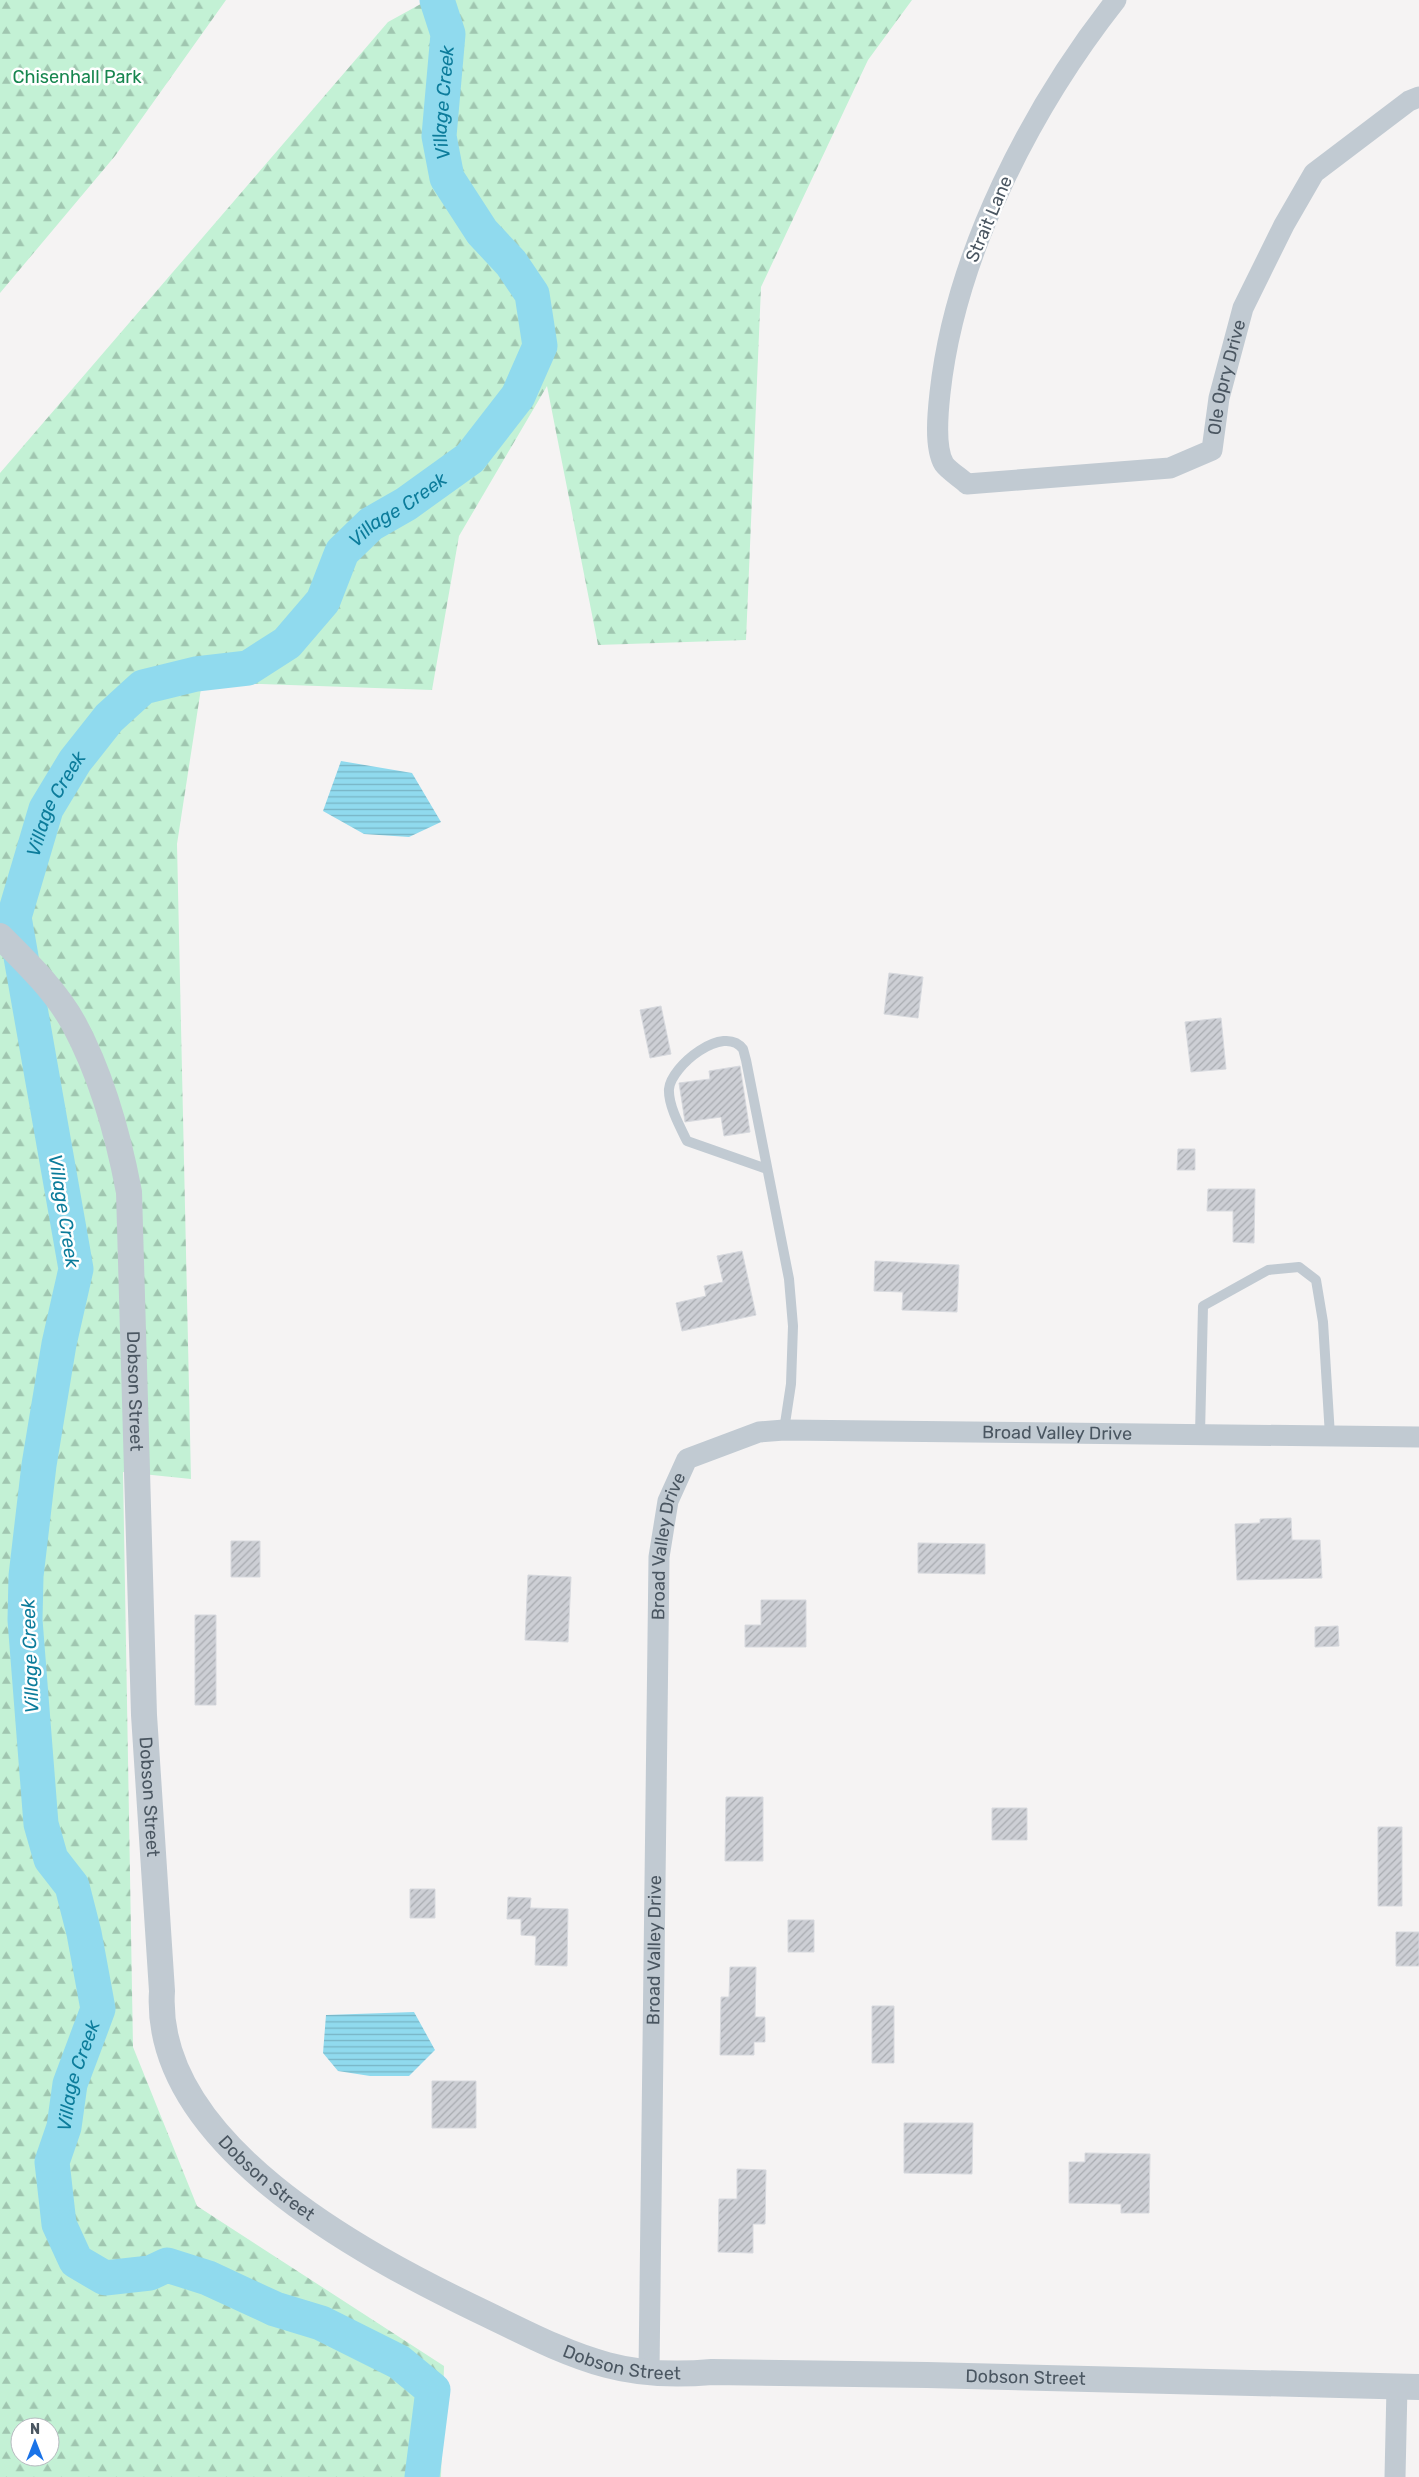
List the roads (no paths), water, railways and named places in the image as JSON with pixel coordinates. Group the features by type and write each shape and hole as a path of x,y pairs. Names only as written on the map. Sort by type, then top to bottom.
{"street":[{"name":"Strait Lane","path":"944,464 936,428 942,370 966,273 1015,158 1086,38 1116,0"},
{"name":"Ole Opry Drive","path":"944,464 967,484 1170,468 1212,450 1219,398 1243,308 1284,225 1314,173 1409,101 1419,97"},
{"name":"Dobson Street","path":"0,936 47,986 74,1024 98,1080 119,1139 129,1192 144,1715 162,1991 161,2014 175,2064 200,2111 217,2133 256,2172 298,2206 365,2250 435,2289 557,2348 607,2365 686,2374 712,2372 928,2375 1408,2387"},
{"name":"Broad Valley Drive","path":"648,2371 659,1557 668,1502 687,1460 759,1432 784,1430 1419,1437"},
{"path":"1395,2477 1408,2387"}],"lane":[{"path":"767,1169 687,1141 676,1119 669,1089 676,1072 693,1054 714,1043 731,1042 742,1048 767,1169 789,1278 792,1316 791,1384 784,1430"},
{"path":"1200,1434 1203,1306 1268,1270 1299,1267 1316,1280 1323,1322 1330,1436"}],"water":[{"path":"341,761 412,773 441,822 409,837 364,834 323,811"},
{"path":"414,2012 435,2050 409,2076 370,2076 338,2071 323,2053 326,2015"}],"waterway":[{"name":"Village Creek","path":"422,2477 433,2390 399,2362 321,2323 275,2309 208,2278 167,2265 150,2273 105,2278 76,2261 59,2224 52,2162 64,2127 70,2084 98,2009 84,1933 72,1886 51,1859 41,1824 25,1620 26,1576 39,1465 59,1344 76,1269 14,917 46,809 75,761 109,718 143,687 196,674 248,668 287,643 323,601 342,552 371,524 406,504 470,458 518,396 540,346 532,294 511,263 482,232 447,178 439,136 448,34 437,0"}],"park label":[{"name":"Chisenhall Park","path":"77,77"}]}
